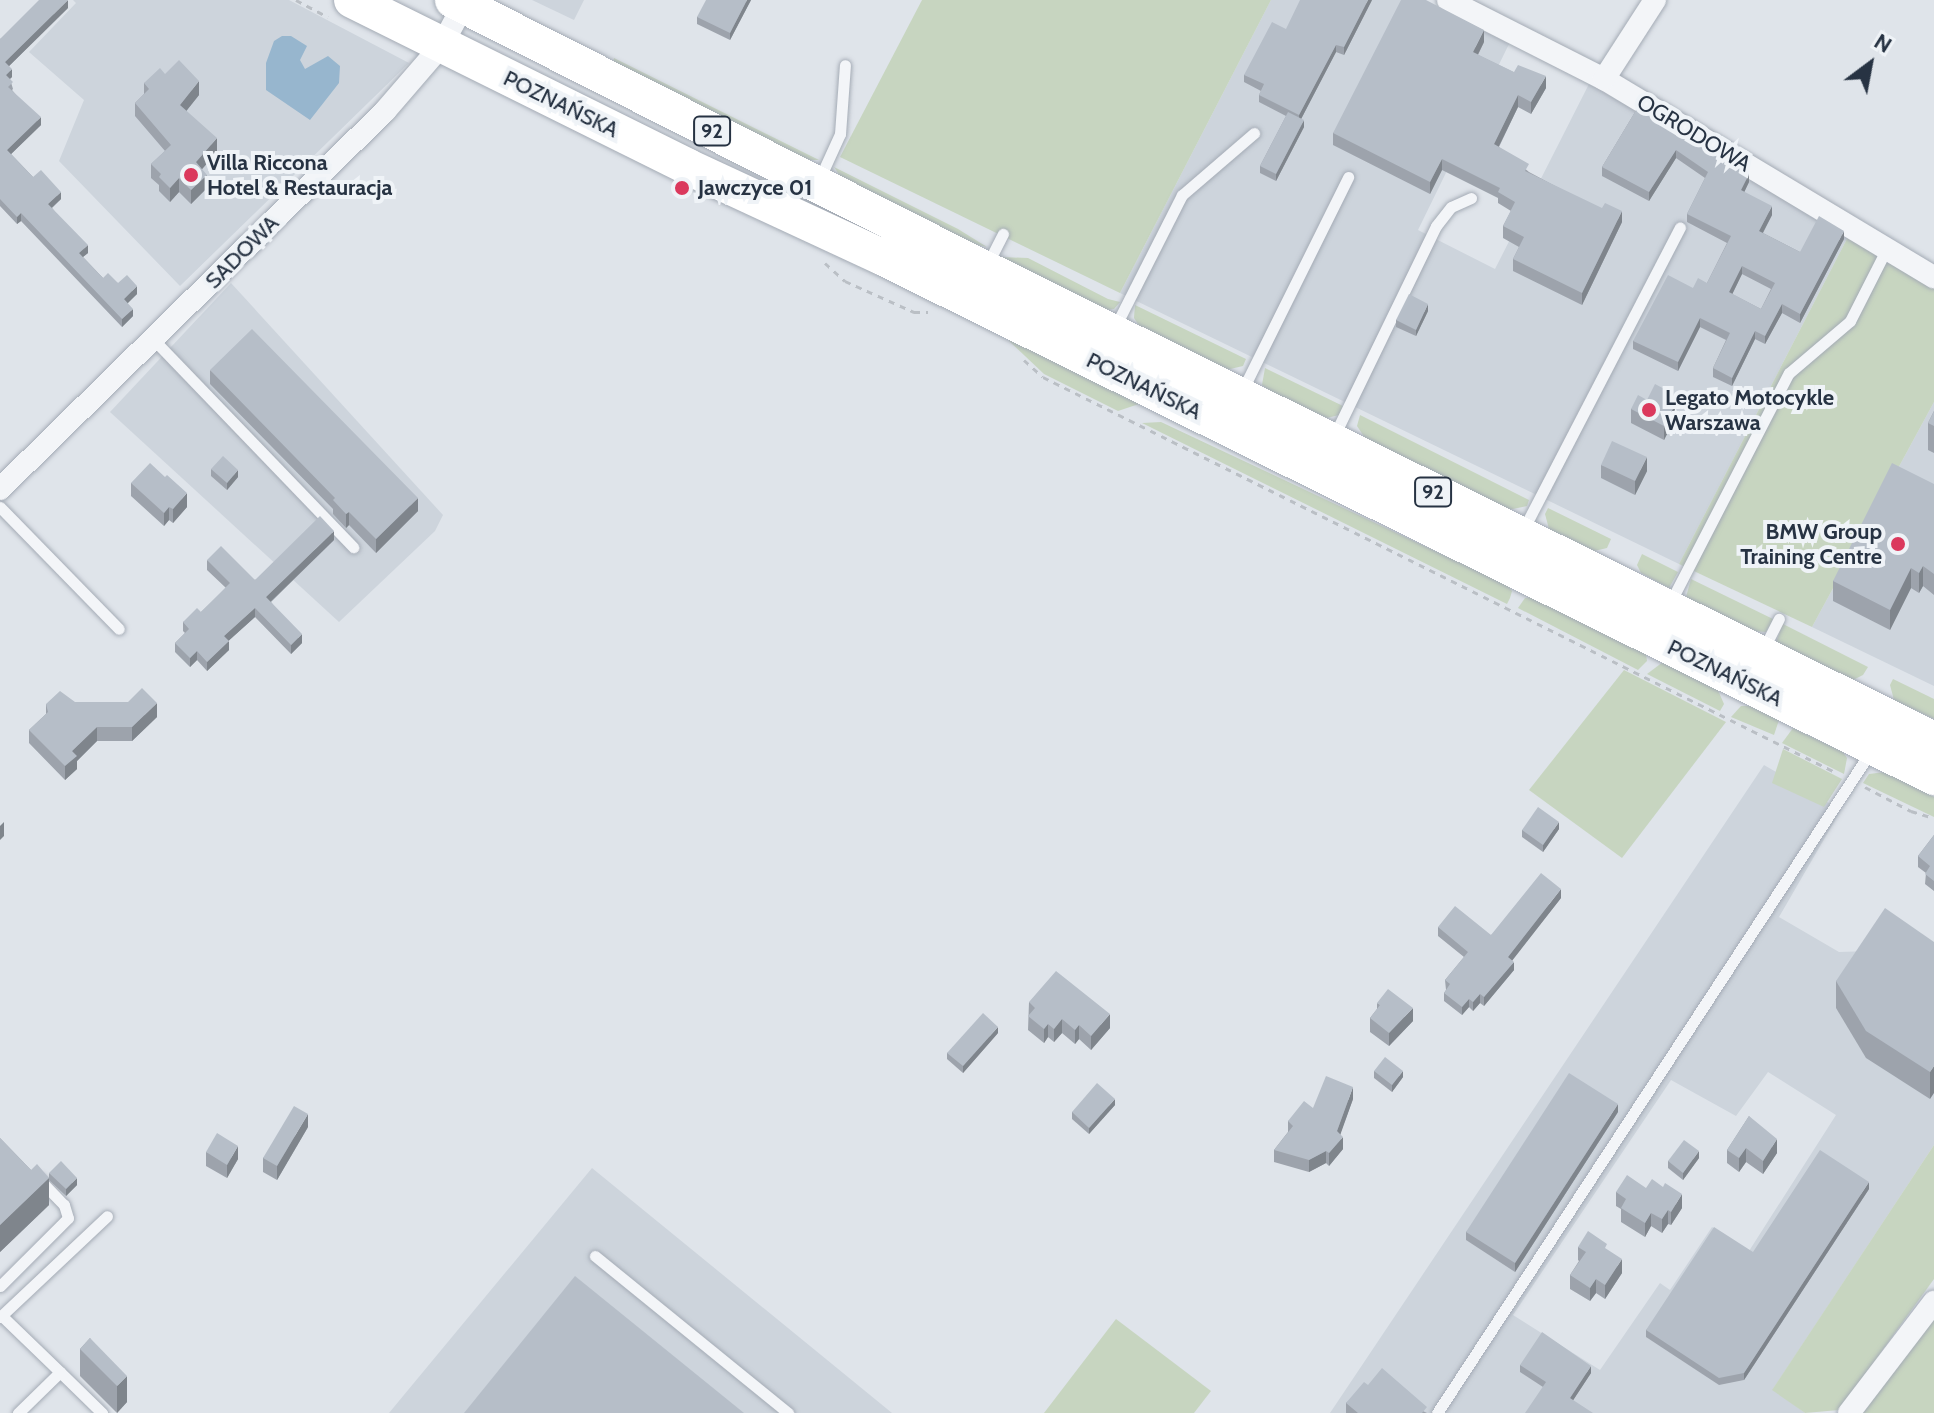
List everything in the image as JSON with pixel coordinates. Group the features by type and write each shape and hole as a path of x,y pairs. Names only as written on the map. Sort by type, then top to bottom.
{"main road":[{"name":"POZNAŃSKA","path":"352,0 896,264 1934,777"},
{"name":"POZNAŃSKA","path":"460,2 985,269 1934,740"}],"street":[{"name":"OGRODOWA","path":"1448,0 1604,79 1934,277"},
{"path":"1604,79 1655,0"},
{"name":"SADOWA","path":"0,489 385,111 442,45 460,2"},
{"path":"1849,1413 1934,1302"}],"lane":[{"path":"817,184 840,134 845,65"},
{"path":"1113,333 1182,195 1254,133"},
{"path":"1239,396 1348,177"},
{"path":"1331,441 1436,226 1451,207 1471,198"},
{"path":"1520,535 1680,227"},
{"path":"985,269 1003,234"},
{"path":"1667,608 1789,373 1850,321 1887,248"},
{"path":"153,339 353,547"},
{"path":"0,507 119,629"},
{"path":"1761,654 1779,619"},
{"path":"1437,1413 1874,747"},
{"path":"0,1286 68,1218 64,1205 33,1173"},
{"path":"102,1413 1,1316 107,1216"},
{"path":"595,1256 788,1413"},
{"path":"18,1413 60,1372"}],"path":[{"path":"1146,428 1911,811 1934,818"}],"shaded area":[{"path":"73,0 289,0 409,63 180,286 59,161 84,100 29,52 76,3"},
{"path":"532,0 584,0 574,20"},
{"path":"1271,0 1424,0 1509,44 1418,230 1495,269 1589,84 1850,233 1679,564 1120,293"},
{"path":"231,283 443,515 435,531 339,622 110,412"},
{"path":"1934,402 1934,686 1812,627"},
{"path":"1764,765 1841,810 1779,917 1839,952 1934,949 1934,1145 1773,1389 1805,1413 1330,1413","holes":["1768,1072 1836,1115 1749,1251 1712,1227 1670,1290 1660,1283 1600,1370 1513,1315 1671,1080 1736,1116"]},
{"path":"592,1168 892,1413 389,1413"}],"green space":[{"path":"922,0 1271,0 1120,293 840,157"},
{"path":"614,58 819,160 808,160 613,63"},
{"path":"834,167 958,229 987,247 974,244 840,176"},
{"path":"1850,233 1934,285 1934,402 1812,627 1679,564"},
{"path":"1001,257 1028,258 1108,299 1120,302 1114,309 1106,310"},
{"path":"1135,305 1246,359 1243,366 1226,370 1140,327 1134,318"},
{"path":"1010,339 1139,404 1118,411 1044,374"},
{"path":"1265,368 1343,406 1339,415 1327,418 1271,392 1262,385"},
{"path":"1360,415 1529,500 1527,506 1508,510 1365,438 1357,426"},
{"path":"1161,422 1507,585 1512,591 1507,604 1142,423"},
{"path":"1548,508 1611,539 1607,548 1594,551 1549,529 1545,514"},
{"path":"1642,554 1678,572 1669,588 1641,573 1637,565"},
{"path":"1691,579 1773,619 1766,632 1752,631 1686,597"},
{"path":"1531,597 1646,654 1647,661 1638,670 1518,608 1525,598"},
{"path":"1783,624 1868,667 1863,675 1853,680 1776,642"},
{"path":"1663,662 1717,688 1724,704 1720,711 1647,674"},
{"path":"1624,670 1726,722 1622,858 1529,790"},
{"path":"1893,679 1934,699 1934,719 1894,700 1890,685"},
{"path":"1741,706 1750,706 1779,720 1774,735 1731,717"},
{"path":"1793,728 1843,752 1847,758 1844,774 1782,743"},
{"path":"1783,749 1842,779 1824,807 1772,783"},
{"path":"1885,772 1934,797 1934,817 1863,783 1869,774"},
{"path":"1934,1145 1934,1279 1839,1410 1805,1413 1772,1390"},
{"path":"1934,1318 1934,1413 1862,1413"},
{"path":"1116,1319 1211,1391 1194,1413 1044,1413"}],"water":[{"path":"282,36 291,36 307,46 300,60 305,69 328,56 340,66 339,83 310,120 266,90 266,63 274,41"}],"building":[{"path":"39,0 68,0 5,62 12,69 6,75 13,82 8,87 41,117 7,150 33,177 41,170 61,192 48,204 88,245 79,253 103,278 108,273 118,283 127,275 137,286 124,299 133,309 122,319 21,213 17,217 0,199 0,39"},
{"path":"706,0 747,0 730,33 697,17"},
{"path":"1300,0 1368,0 1344,47 1336,45 1299,115 1259,95 1264,84 1244,75 1272,22 1286,29"},
{"path":"1401,0 1426,0 1484,30 1473,52 1514,72 1518,65 1546,76 1531,102 1518,95 1494,144 1529,164 1525,171 1602,208 1605,203 1622,211 1582,293 1513,259 1524,237 1503,226 1515,202 1498,192 1500,188 1442,159 1430,182 1333,133"},
{"path":"179,60 199,81 180,105 217,138 196,162 207,175 191,190 179,178 170,188 159,177 161,174 151,164 171,145 135,103 149,89 144,83 160,68 165,74"},
{"path":"1638,107 1749,174 1741,190 1772,206 1759,231 1800,252 1819,216 1844,231 1800,314 1782,304 1765,336 1755,331 1732,378 1713,368 1730,333 1700,318 1678,362 1633,341 1668,275 1693,288 1698,278 1707,283 1731,236 1687,214 1708,172 1676,150 1649,192 1602,167","holes":["1742,266 1775,283 1761,309 1729,292"]},
{"path":"1288,112 1304,120 1276,174 1260,166"},
{"path":"1409,294 1428,304 1416,330 1396,320"},
{"path":"252,329 418,498 376,539 349,512 346,514 333,500 335,498 210,370"},
{"path":"1655,384 1672,393 1668,399 1676,403 1664,426 1631,409 1638,395 1647,400"},
{"path":"1934,411 1934,426 1928,423"},
{"path":"1612,441 1647,457 1635,481 1601,465"},
{"path":"223,456 238,470 227,483 211,469"},
{"path":"150,463 187,493 173,509 169,507 164,513 131,483"},
{"name":"BMW Group Training Centre","path":"1892,463 1934,484 1934,574 1923,566 1919,573 1911,568 1890,610 1833,581"},
{"path":"320,516 334,531 266,597 302,634 291,645 255,608 224,636 229,641 207,662 197,651 190,658 175,643 189,629 183,622 197,608 201,612 230,583 207,560 221,546 255,580"},
{"path":"142,688 157,703 132,727 97,727 72,751 77,756 65,766 29,730 48,712 46,704 60,691 75,702 128,702"},
{"path":"1538,807 1559,822 1543,845 1522,830"},
{"path":"1934,835 1934,881 1925,874 1930,866 1918,856"},
{"path":"1541,873 1561,889 1508,957 1514,962 1484,997 1480,994 1473,1002 1469,999 1462,1007 1444,993 1450,984 1445,980 1468,952 1438,927 1455,906 1491,935"},
{"path":"1885,908 1934,942 1934,1066 1930,1072 1866,1031 1836,981"},
{"path":"1056,971 1110,1014 1091,1036 1079,1025 1075,1030 1062,1019 1054,1029 1048,1024 1044,1029 1028,1016 1035,1008 1029,1002"},
{"path":"1388,989 1413,1008 1389,1033 1370,1018"},
{"path":"983,1013 998,1027 963,1066 947,1053"},
{"path":"1385,1057 1403,1071 1392,1085 1374,1071"},
{"path":"1569,1073 1618,1104 1515,1263 1466,1232"},
{"path":"1326,1076 1353,1087 1337,1131 1343,1137 1329,1153 1326,1151 1309,1160 1274,1150 1293,1126 1288,1121 1304,1101 1313,1108"},
{"path":"1097,1083 1115,1099 1089,1128 1072,1112"},
{"path":"294,1106 308,1114 277,1166 263,1158"},
{"path":"1749,1116 1777,1139 1763,1161 1746,1148 1739,1158 1727,1150"},
{"path":"217,1133 238,1146 227,1165 206,1152"},
{"path":"0,1138 31,1170 37,1164 49,1178 0,1225"},
{"path":"1684,1140 1699,1151 1683,1173 1668,1161"},
{"path":"1820,1150 1869,1182 1744,1373 1719,1378 1646,1330 1714,1227 1753,1252"},
{"path":"61,1161 77,1178 66,1189 49,1173"},
{"path":"1627,1175 1646,1188 1652,1179 1682,1194 1671,1212 1668,1210 1662,1219 1651,1213 1645,1223 1621,1208 1626,1199 1616,1192"},
{"path":"1588,1231 1622,1259 1605,1285 1596,1279 1590,1288 1570,1275 1586,1252 1578,1247"},
{"path":"575,1276 744,1413 464,1413"},
{"path":"1542,1332 1591,1366 1570,1398 1593,1413 1525,1413 1546,1382 1520,1365"},
{"path":"90,1338 127,1376 117,1386 80,1349"},
{"path":"1382,1368 1427,1407 1422,1413 1358,1413 1346,1403 1364,1382 1368,1385"}],"place":[{"name":"Villa Riccona Hotel & Restauracja","path":"191,175"},
{"name":"Jawczyce 01","path":"682,188"},
{"name":"Legato Motocykle Warszawa","path":"1649,410"},
{"name":"BMW Group Training Centre","path":"1898,544"}]}
